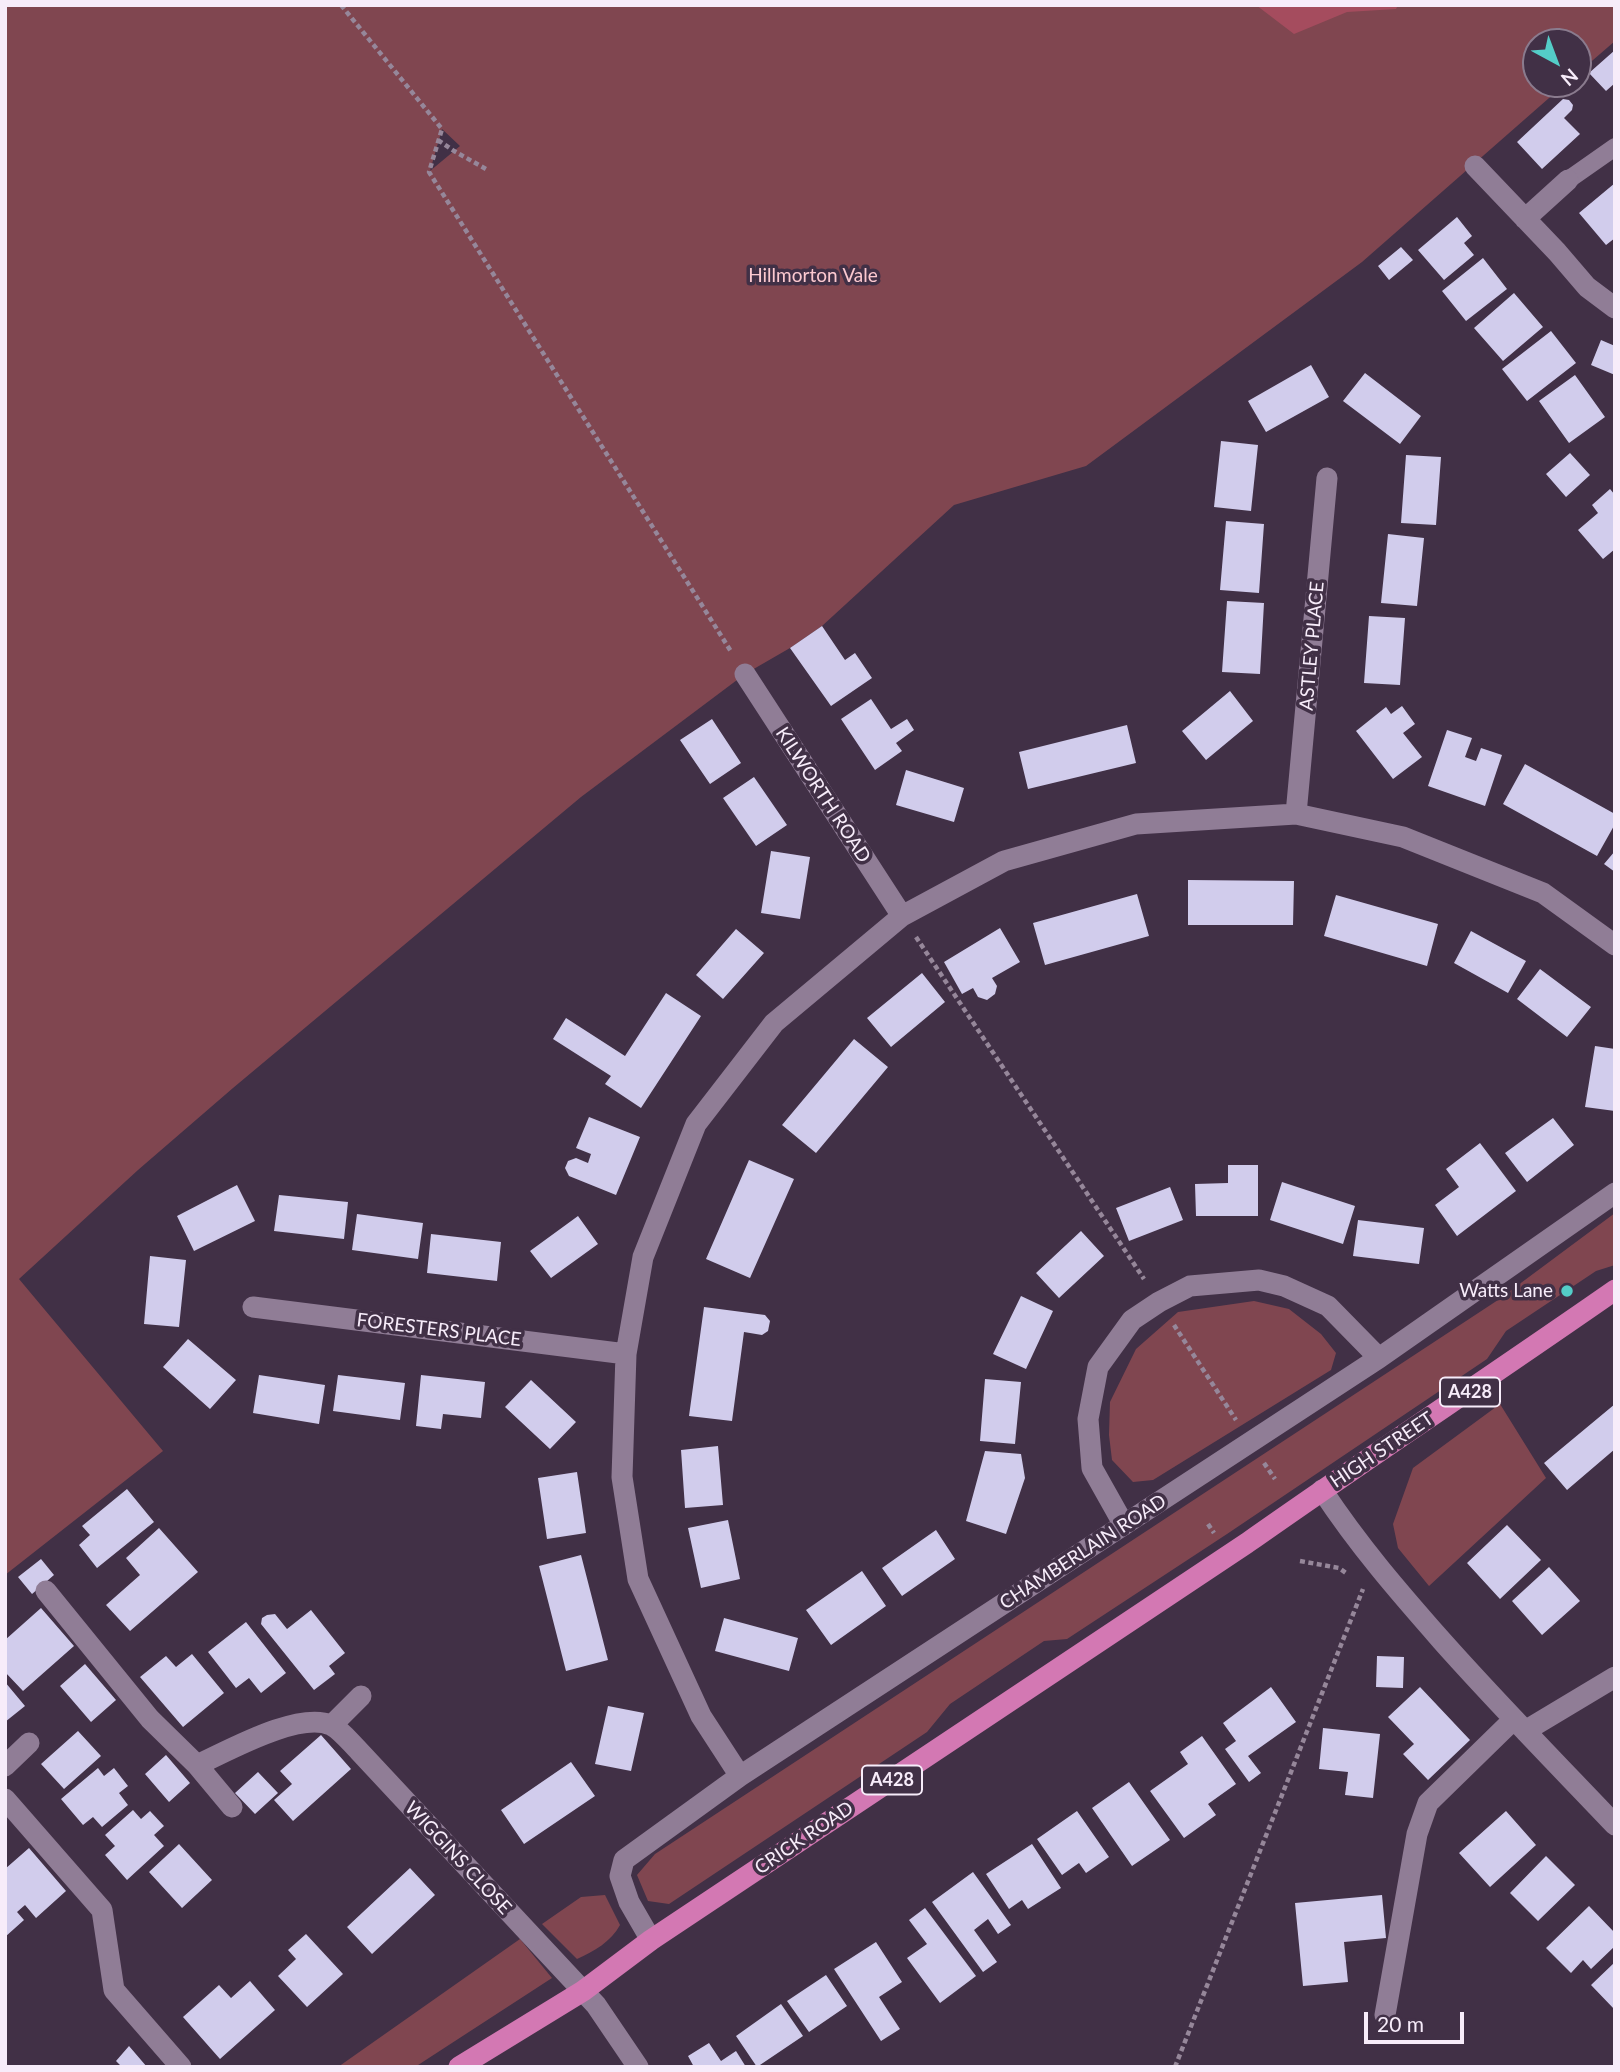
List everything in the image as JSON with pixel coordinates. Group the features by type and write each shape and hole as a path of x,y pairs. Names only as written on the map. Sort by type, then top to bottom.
{"highway":[{"name":"HIGH STREET","path":"1322,1490 1479,1386 1615,1290"},
{"name":"CRICK ROAD","path":"459,2067 583,1991 651,1940 1247,1543 1322,1490"}],"street":[{"path":"1475,166 1557,252 1587,288 1615,307"},
{"path":"1525,219 1568,180"},
{"name":"ASTLEY PLACE","path":"1296,814 1327,478"},
{"name":"KILWORTH ROAD","path":"745,674 902,916"},
{"path":"740,1776 701,1716 638,1579 622,1477 626,1354 643,1257 696,1124 774,1023 902,916 1004,861 1136,824 1296,814 1403,837 1543,893 1615,945"},
{"name":"CHAMBERLAIN ROAD","path":"651,1940 629,1902 620,1876 624,1860 740,1776 1379,1358 1615,1193"},
{"path":"1124,1525 1092,1468 1088,1419 1098,1367 1132,1320 1159,1302 1190,1286 1259,1280 1284,1286 1328,1306 1379,1358"},
{"name":"FORESTERS PLACE","path":"253,1307 626,1354"},
{"path":"1322,1490 1348,1529 1371,1578 1615,1825"},
{"path":"47,1591 150,1719 197,1765 232,1807"},
{"path":"1385,2015 1417,1834 1429,1803 1519,1726 1615,1677"},
{"path":"197,1765 289,1724 316,1722 332,1726 361,1696"},
{"name":"WIGGINS CLOSE","path":"332,1726 359,1751 596,2005 638,2067"},
{"path":"5,1766 29,1743"},
{"path":"5,1799 102,1910 114,1990 181,2067"}],"lane":[{"path":"1568,180 1615,147"}],"path":[{"path":"341,5 442,129 429,173 745,674"},
{"path":"438,140 486,169"},
{"path":"902,916 1275,1479"},
{"path":"1175,2067 1371,1578 1339,1568 1300,1561"}],"green space":[{"name":"Hillmorton Vale","path":"5,5 1615,5 1615,41 1592,61 1592,28 1522,28 1522,98 1549,98 1362,262 1086,466 954,505 822,626 745,674 581,797 233,1088 19,1279 163,1451 5,1575","holes":["442,129 460,146 430,171"]},
{"path":"1615,1213 1615,1265 1596,1271 1506,1331 1487,1359 1067,1639 1044,1641 950,1704 927,1732 669,1904 648,1901 637,1875 655,1854 1498,1300"},
{"path":"1254,1301 1289,1309 1321,1334 1336,1353 1331,1370 1153,1480 1133,1482 1112,1460 1109,1435 1110,1402 1136,1349 1178,1312"},
{"path":"1500,1404 1546,1478 1429,1586 1398,1548 1393,1524 1413,1468"},
{"path":"605,1895 620,1925 607,1941 577,1959 542,1924 581,1897"},
{"path":"520,1939 552,1978 415,2067 338,2067"}],"shaded area":[{"path":"1256,5 1398,5 1396,9 1347,12 1294,34"}],"building":[{"path":"1615,50 1615,83 1606,91 1592,76 1592,70"},
{"path":"1563,99 1569,100 1573,105 1564,118 1580,134 1542,169 1517,142"},
{"path":"1615,183 1615,238 1606,245 1579,213"},
{"path":"1457,217 1472,236 1464,243 1474,255 1444,280 1418,250"},
{"path":"1401,247 1413,260 1389,280 1378,266"},
{"path":"1483,258 1507,289 1466,321 1442,291"},
{"path":"1514,293 1543,327 1503,361 1474,328"},
{"path":"1551,331 1576,363 1527,401 1502,369"},
{"path":"1601,340 1615,346 1615,375 1591,365"},
{"path":"1311,365 1329,397 1266,432 1248,401"},
{"path":"1365,373 1421,416 1400,444 1343,401"},
{"path":"1575,375 1605,417 1569,443 1539,401"},
{"path":"1221,441 1258,445 1251,511 1214,507"},
{"path":"1570,453 1590,475 1566,497 1546,474"},
{"path":"1406,455 1441,457 1436,525 1401,523"},
{"path":"1610,489 1615,495 1615,549 1603,559 1578,530 1598,513 1592,505"},
{"path":"1226,521 1264,524 1259,593 1220,590"},
{"path":"1388,534 1424,538 1417,606 1381,603"},
{"path":"1227,601 1264,603 1260,674 1222,672"},
{"path":"1369,616 1405,618 1400,685 1364,683"},
{"path":"822,626 845,660 855,653 872,678 831,706 790,648"},
{"path":"1230,691 1253,721 1206,760 1182,731"},
{"path":"871,699 891,729 907,719 914,730 896,743 902,751 875,770 841,719"},
{"path":"1402,706 1415,724 1403,733 1422,757 1393,779 1356,731 1386,707 1391,714"},
{"path":"712,719 741,763 710,784 680,740"},
{"path":"1127,725 1136,763 1028,789 1019,752"},
{"path":"1447,730 1472,738 1465,757 1476,761 1481,748 1502,755 1485,806 1428,786"},
{"path":"1525,764 1615,814 1615,824 1597,856 1503,804"},
{"path":"906,770 964,788 954,822 896,805"},
{"path":"754,777 787,825 756,846 723,798"},
{"path":"771,851 810,857 800,919 761,913"},
{"path":"1615,851 1615,872 1604,864"},
{"path":"1188,880 1294,881 1293,925 1188,925"},
{"path":"1137,894 1149,936 1045,965 1033,923"},
{"path":"1336,895 1438,924 1427,966 1324,936"},
{"path":"1000,928 1020,962 992,978 997,986 995,994 987,1000 978,997 973,988 962,994 944,962"},
{"path":"736,929 764,953 723,999 696,975"},
{"path":"1471,931 1526,961 1508,993 1454,963"},
{"path":"1540,969 1591,1007 1567,1037 1517,999"},
{"path":"922,973 945,1002 891,1047 867,1018"},
{"path":"666,993 701,1016 641,1108 605,1084 611,1076 553,1039 566,1018 625,1056"},
{"path":"854,1039 888,1067 816,1153 782,1125"},
{"path":"1595,1046 1615,1049 1615,1111 1585,1107"},
{"path":"589,1117 640,1137 616,1195 569,1176 565,1168 568,1161 576,1158 588,1163 591,1154 576,1148"},
{"path":"1553,1118 1574,1145 1527,1182 1505,1153"},
{"path":"1480,1143 1516,1191 1457,1236 1435,1205 1459,1187 1446,1169"},
{"path":"749,1160 794,1179 750,1278 706,1259"},
{"path":"1228,1165 1258,1165 1258,1216 1196,1216 1195,1184 1228,1183"},
{"path":"1282,1182 1355,1206 1343,1244 1270,1220"},
{"path":"237,1185 255,1221 194,1251 177,1216"},
{"path":"1170,1187 1183,1220 1129,1241 1116,1208"},
{"path":"279,1195 348,1202 344,1239 274,1231"},
{"path":"357,1214 423,1223 418,1259 352,1250"},
{"path":"578,1216 598,1244 551,1278 530,1251"},
{"path":"1358,1220 1424,1228 1419,1264 1353,1256"},
{"path":"1081,1231 1104,1256 1059,1298 1036,1273"},
{"path":"431,1234 501,1242 497,1281 427,1273"},
{"path":"150,1256 186,1260 179,1327 144,1324"},
{"path":"1021,1296 1053,1311 1026,1369 993,1354"},
{"path":"704,1307 765,1315 770,1321 768,1331 762,1335 744,1332 732,1421 689,1416"},
{"path":"188,1339 236,1380 210,1409 163,1367"},
{"path":"259,1375 325,1385 319,1424 253,1413"},
{"path":"338,1375 405,1383 400,1420 333,1411"},
{"path":"421,1375 485,1382 481,1418 443,1414 441,1429 416,1426"},
{"path":"985,1379 1021,1382 1015,1444 980,1441"},
{"path":"531,1380 576,1422 550,1449 505,1407"},
{"path":"1615,1404 1615,1449 1567,1490 1544,1463"},
{"path":"718,1446 723,1505 685,1508 681,1450"},
{"path":"985,1451 1021,1454 1025,1478 1006,1534 966,1521"},
{"path":"577,1472 586,1533 547,1539 538,1478"},
{"path":"127,1489 154,1522 97,1568 79,1545 90,1535 82,1526"},
{"path":"728,1520 740,1579 701,1588 688,1528"},
{"path":"1507,1525 1541,1560 1500,1599 1467,1563"},
{"path":"159,1528 198,1572 130,1631 106,1605 140,1575 126,1558"},
{"path":"936,1530 955,1559 902,1596 882,1568"},
{"path":"581,1555 608,1660 566,1671 539,1566"},
{"path":"41,1559 54,1575 32,1594 18,1577"},
{"path":"1549,1567 1580,1601 1542,1635 1512,1601"},
{"path":"862,1571 886,1606 831,1645 806,1610"},
{"path":"41,1608 74,1646 23,1691 5,1672 5,1640"},
{"path":"311,1610 345,1653 329,1666 335,1674 314,1690 261,1624 262,1618 275,1614 287,1629"},
{"path":"724,1618 798,1638 789,1671 715,1651"},
{"path":"246,1622 286,1673 261,1693 249,1678 236,1688 208,1652"},
{"path":"192,1654 224,1693 183,1727 140,1677 166,1656 176,1667"},
{"path":"1377,1656 1404,1657 1403,1688 1376,1687"},
{"path":"85,1664 116,1700 91,1722 60,1686"},
{"path":"5,1682 25,1706 5,1722"},
{"path":"1271,1687 1296,1722 1248,1756 1261,1773 1249,1782 1225,1749 1236,1741 1223,1723"},
{"path":"1420,1687 1470,1740 1428,1780 1403,1754 1414,1744 1388,1717"},
{"path":"608,1706 644,1713 631,1771 595,1764"},
{"path":"1323,1728 1380,1734 1373,1798 1345,1795 1348,1772 1319,1769"},
{"path":"78,1731 101,1756 64,1789 41,1764"},
{"path":"321,1735 351,1769 293,1821 274,1800 292,1784 280,1771"},
{"path":"1202,1736 1236,1784 1208,1804 1216,1815 1184,1838 1150,1791 1188,1764 1180,1752"},
{"path":"166,1755 190,1783 169,1802 145,1774"},
{"path":"571,1762 595,1796 524,1844 501,1810"},
{"path":"98,1768 104,1776 114,1768 128,1786 119,1793 128,1805 102,1827 93,1817 83,1825 61,1799"},
{"path":"258,1772 278,1793 255,1814 235,1793"},
{"path":"1129,1782 1170,1840 1132,1866 1092,1808"},
{"path":"133,1810 141,1819 150,1811 164,1826 154,1835 164,1846 127,1880 105,1855 115,1846 105,1835"},
{"path":"1077,1811 1109,1857 1086,1873 1079,1863 1062,1875 1037,1839"},
{"path":"1506,1811 1536,1845 1490,1887 1459,1853"},
{"path":"179,1844 212,1880 182,1908 149,1872"},
{"path":"1032,1844 1061,1888 1028,1909 1022,1900 1009,1909 986,1874"},
{"path":"29,1848 66,1891 36,1918 25,1905 17,1912 24,1920 5,1937 5,1869"},
{"path":"1546,1856 1575,1885 1538,1921 1510,1893"},
{"path":"410,1868 435,1895 372,1954 347,1927"},
{"path":"973,1872 1011,1925 998,1934 988,1919 974,1930 997,1962 983,1972 932,1902"},
{"path":"1382,1895 1386,1938 1344,1942 1348,1982 1303,1986 1295,1903"},
{"path":"1589,1906 1615,1933 1615,1946 1591,1969 1583,1960 1571,1973 1546,1948"},
{"path":"925,1908 976,1976 940,2003 907,1958 927,1944 909,1920"},
{"path":"306,1934 343,1974 307,2007 278,1976 296,1959 288,1950"},
{"path":"876,1942 902,1982 879,1997 900,2029 881,2041 834,1969"},
{"path":"1615,1962 1615,2010 1591,1985"},
{"path":"826,1975 847,2006 809,2032 787,2001"},
{"path":"250,1981 275,2010 220,2059 183,2017 219,1985 231,1998"},
{"path":"781,2004 803,2036 757,2067 736,2036"},
{"path":"709,2043 721,2061 736,2051 746,2067 694,2067 688,2056"},
{"path":"129,2046 147,2067 122,2067 116,2061"}],"place":[{"name":"Watts Lane","path":"1567,1291"}]}
